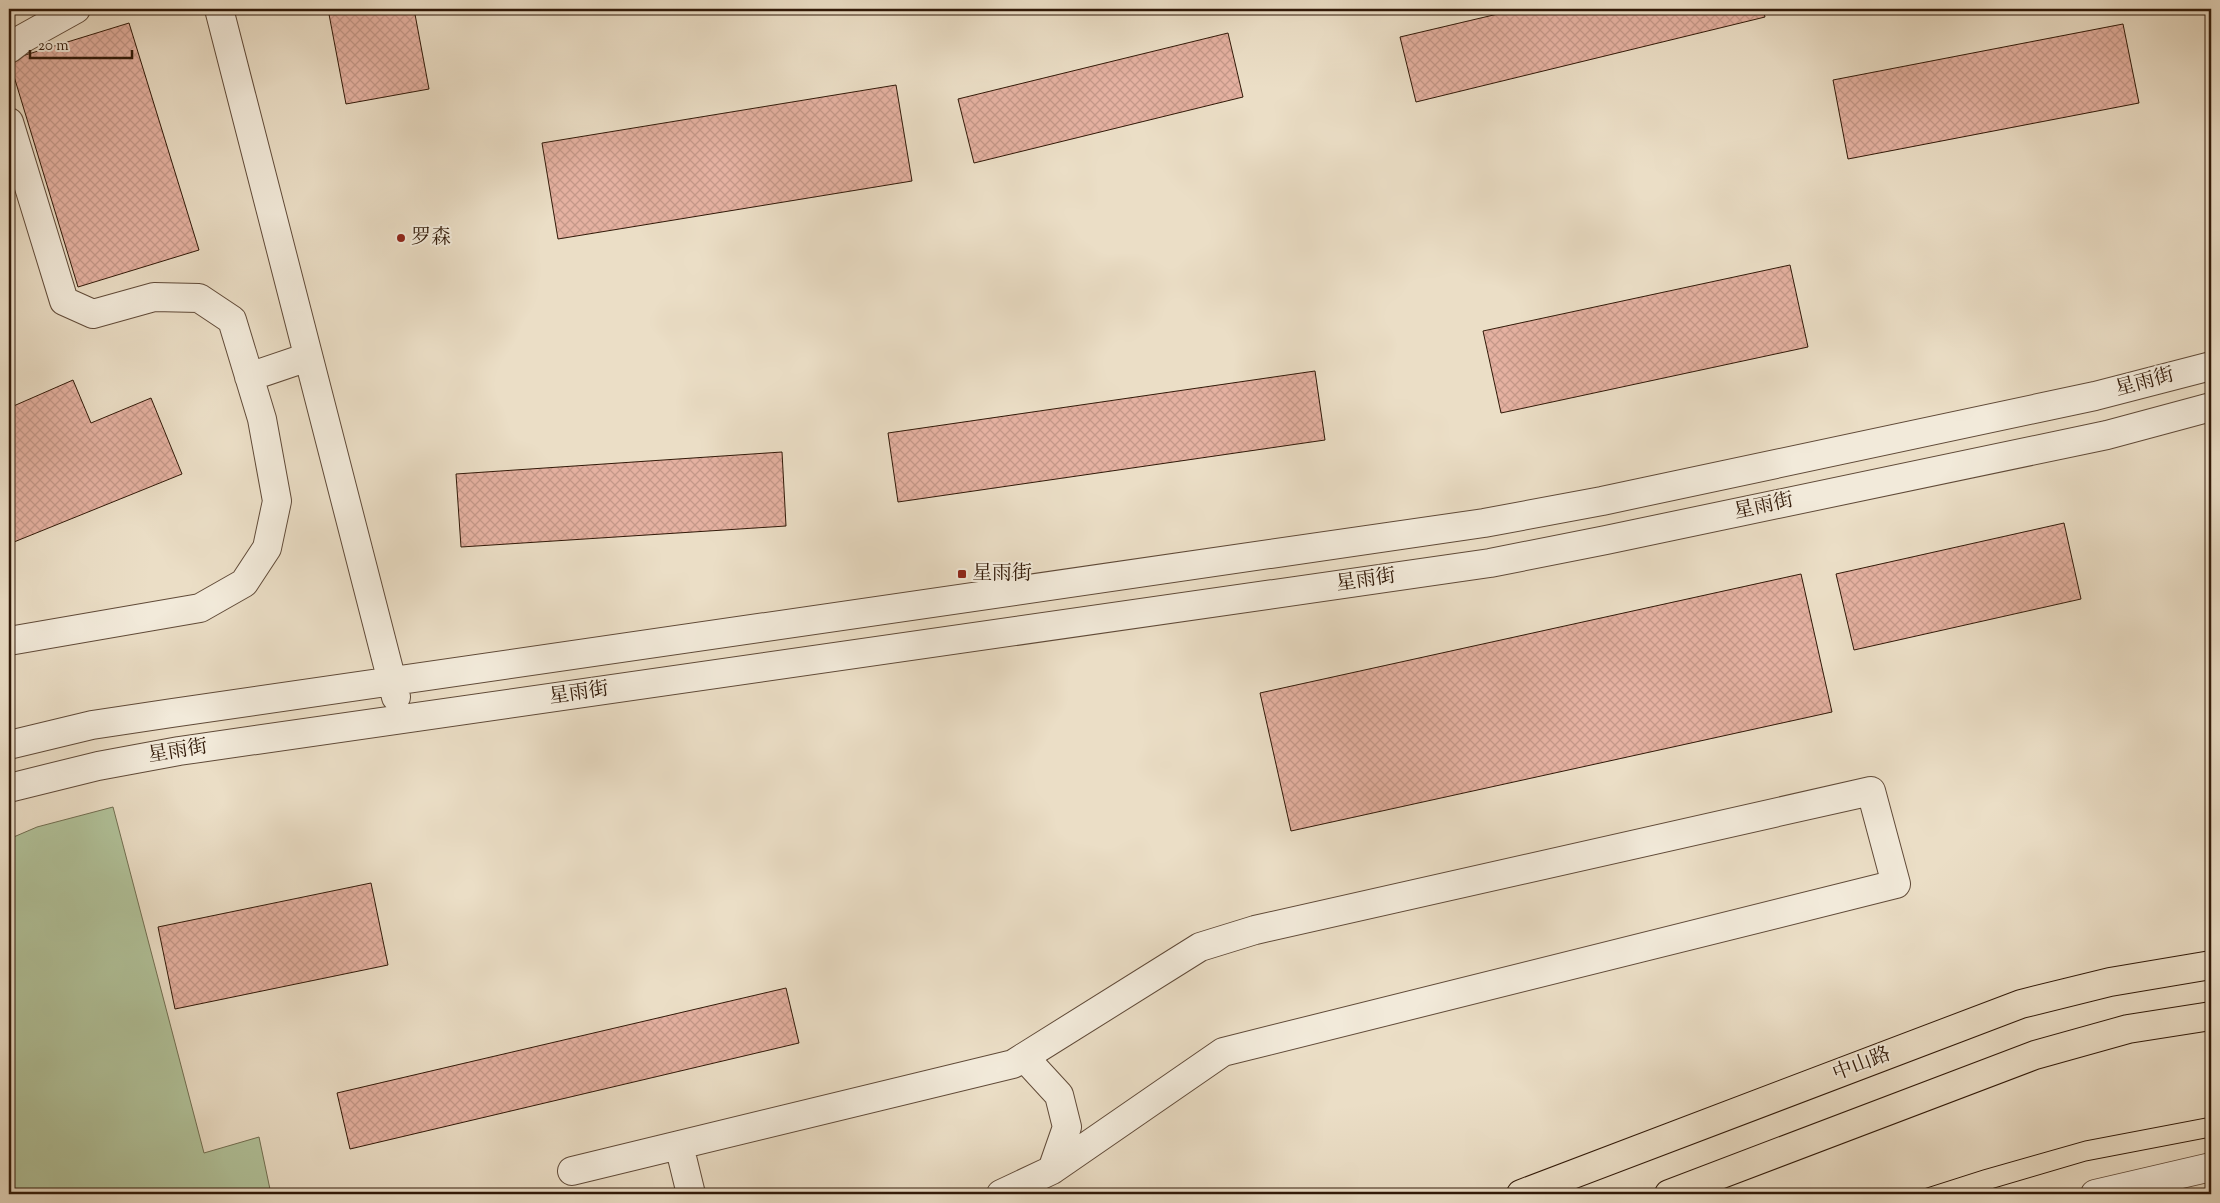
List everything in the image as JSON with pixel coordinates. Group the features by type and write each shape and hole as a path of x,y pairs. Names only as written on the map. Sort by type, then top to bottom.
{"highway":[{"name":"中山路","path":"1521,1194 2020,1004 2110,982 2211,965"},
{"path":"1669,1194 2035,1055 2128,1028 2211,1016"}],"street":[{"path":"9,50 22,39 76,9"},
{"path":"218,9 401,719"},
{"path":"9,122 64,301 93,314 154,297 200,298 232,320 262,418 277,501 267,548 244,584 200,608 9,641"},
{"path":"251,384 310,366"},
{"name":"星雨街","path":"9,745 100,724 1484,523 1602,501 2085,398 2211,366"},
{"name":"星雨街","path":"9,788 89,768 179,751 1490,563 2107,435 2211,407"},
{"path":"572,1171 1013,1064 1200,947 1255,930 1871,791 1896,884 1223,1052 1052,1170 1001,1194"},
{"path":"1024,1057 1059,1095 1067,1128 1052,1170"},
{"path":"679,1145 691,1194"},
{"path":"2095,1194 2211,1168"}],"green space":[{"path":"113,807 204,1153 259,1137 271,1194 9,1194 9,839 37,827"}],"building":[{"path":"328,9 414,9 429,89 346,104"},
{"path":"1519,9 1763,9 1765,17 1416,102 1400,37"},
{"path":"129,23 199,250 78,287 9,60"},
{"path":"2123,24 2139,103 1848,159 1833,80"},
{"path":"1228,33 1243,97 974,163 958,99"},
{"path":"896,85 912,181 558,239 542,143"},
{"path":"1790,265 1808,347 1501,413 1483,331"},
{"path":"1315,371 1325,440 898,502 888,433"},
{"path":"73,380 91,423 151,398 182,474 9,544 9,408"},
{"path":"782,452 786,526 461,547 456,474"},
{"path":"2064,523 2081,599 1854,650 1836,574"},
{"path":"1801,574 1832,712 1291,831 1260,693"},
{"path":"371,883 388,965 175,1009 158,927"},
{"path":"786,988 799,1043 350,1149 337,1093"}],"tram line":[{"path":"1908,1194 2085,1141 2211,1117"},
{"path":"1974,1194 2086,1161 2211,1137"}],"place":[{"name":"罗森","path":"401,238"},
{"name":"星雨街","path":"962,574"}]}
